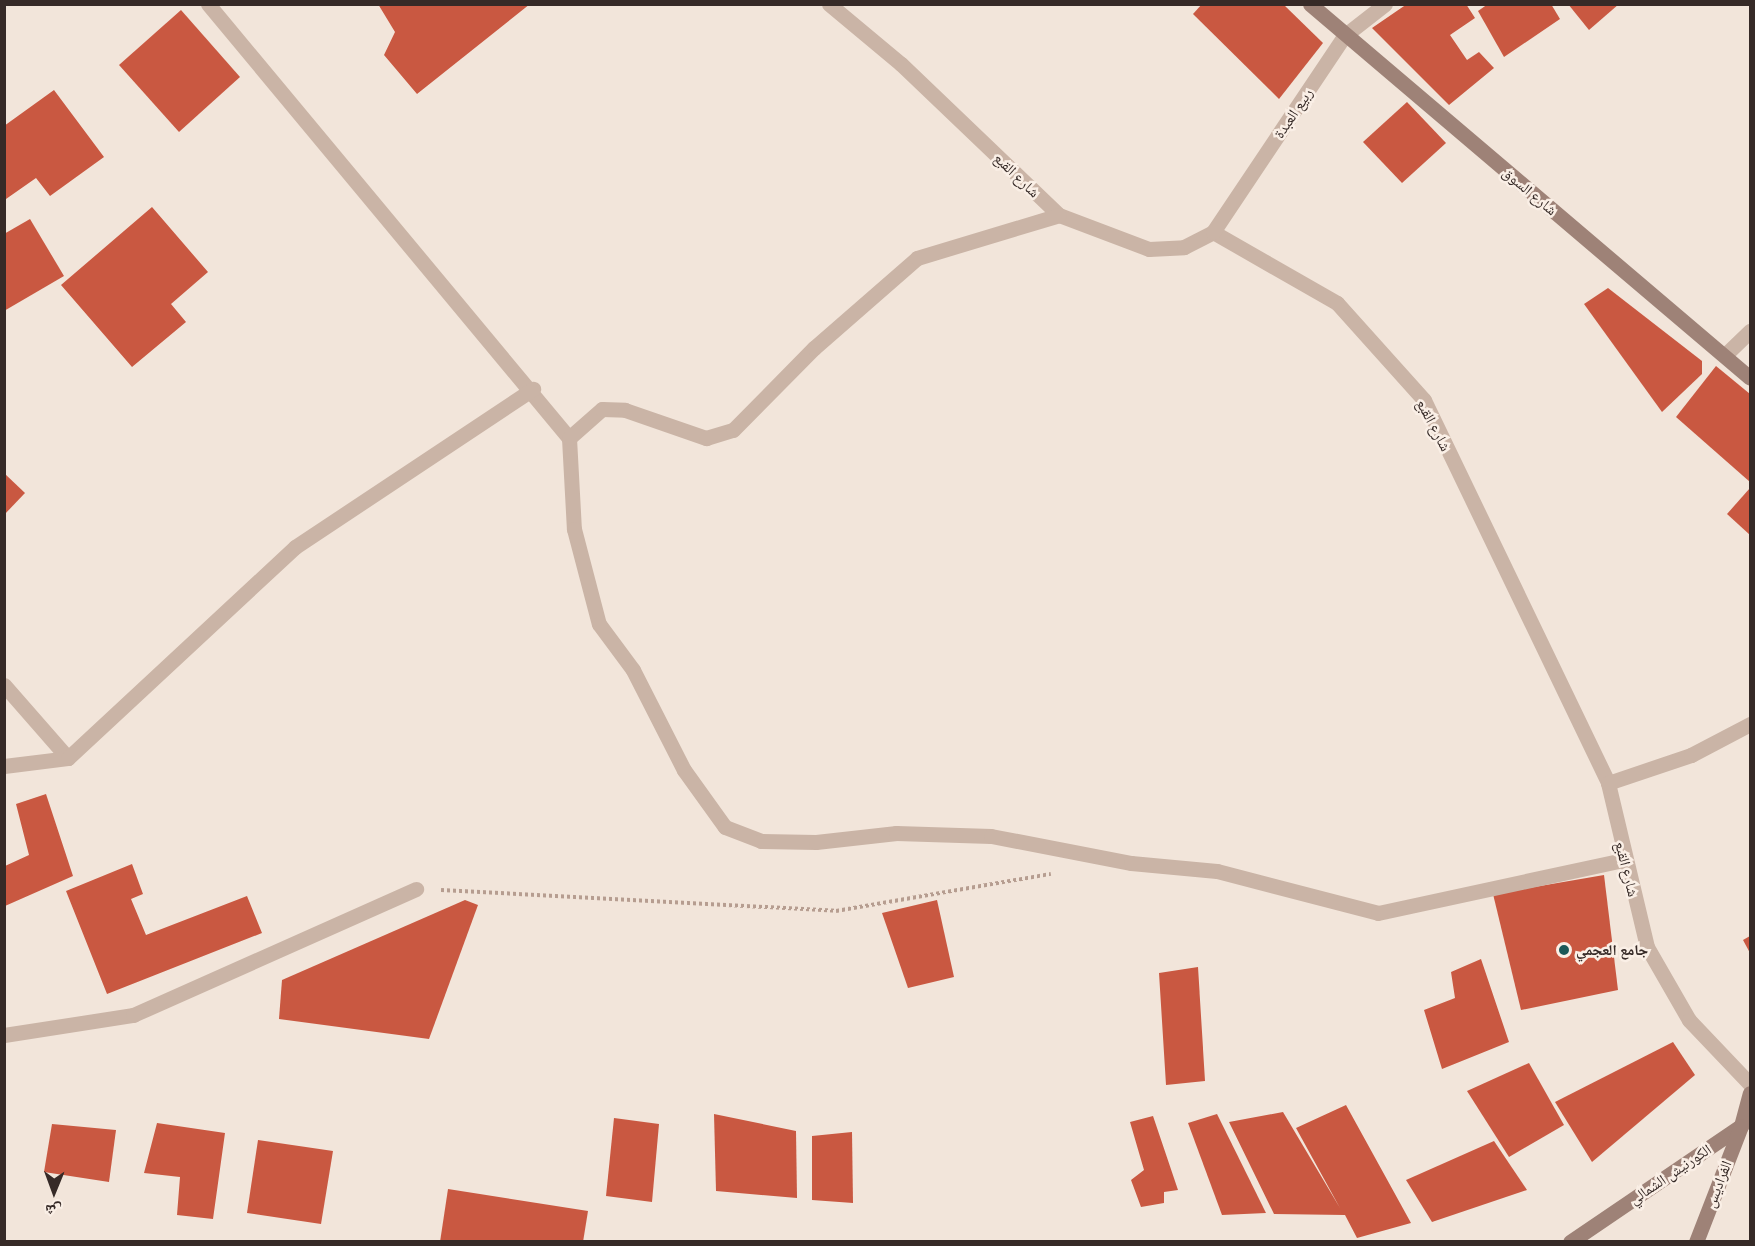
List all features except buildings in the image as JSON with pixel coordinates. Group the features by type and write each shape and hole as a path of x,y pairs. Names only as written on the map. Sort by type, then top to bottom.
{"street":[{"path":"208,4 533,389 569,438 574,529 599,624 633,670 684,770 725,827 761,841 816,842 896,833 991,836 1131,863 1217,872 1378,914 1624,860"},
{"name":"شارع القبع","path":"829,4 901,64 1059,215 1149,249 1184,247 1213,232 1337,303 1424,400 1608,783 1624,860 1647,947 1689,1020 1750,1084"},
{"name":"شارع السوق","path":"1310,4 1344,36 1750,378"},
{"name":"ربيع العبدة","path":"1213,232 1344,36 1385,4"},
{"path":"569,438 602,409 625,410 706,438 733,430 814,348 917,258 1059,215"},
{"path":"1725,355 1750,331"},
{"path":"4,766 68,758 295,547 533,389"},
{"path":"4,685 68,758"},
{"path":"1608,783 1691,755 1750,724"},
{"path":"4,1035 133,1015 416,889"},
{"path":"1740,1126 1750,1093"},
{"name":"الكورنيش الشمالي","path":"1570,1242 1740,1126"},
{"name":"الفراديس","path":"1696,1242 1740,1126"}],"path":[{"path":"416,889 836,911 1062,873"}],"place":[{"name":"جامع العجمي","path":"1564,950"}]}
